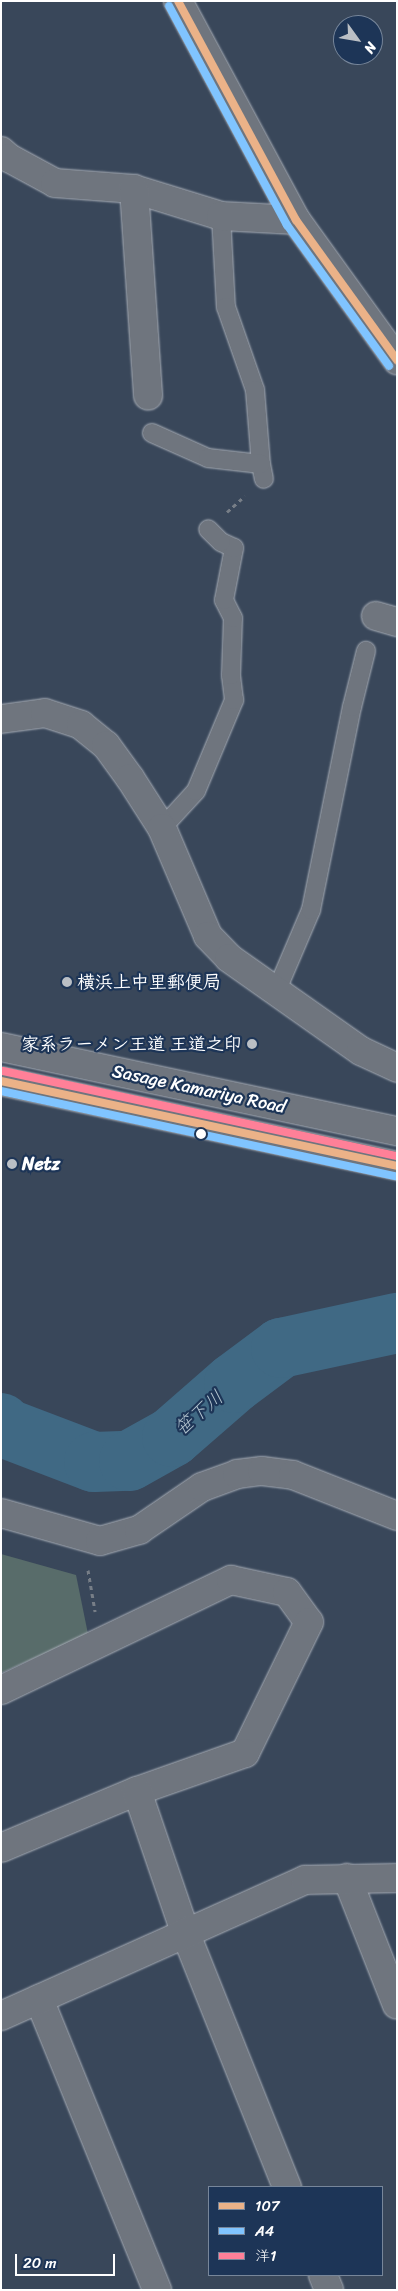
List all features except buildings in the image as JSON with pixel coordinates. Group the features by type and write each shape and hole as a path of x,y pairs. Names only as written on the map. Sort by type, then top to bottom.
{"street":[{"path":"178,1 296,220 397,360"},
{"path":"1,151 9,158 55,182 134,189 221,216 296,220"},
{"path":"134,189 148,396"},
{"path":"1,719 45,713 81,725 106,745 162,828 208,936 228,958 360,1052 397,1068"},
{"name":"Sasage Kamariya Road","path":"1,1047 397,1131"},
{"name":"Sasage Kamariya Road","path":"1,1081 397,1166"},
{"path":"1,1512 100,1541 139,1530 202,1487 237,1474 262,1471 293,1475 397,1516"},
{"path":"1,1690 232,1580 288,1592 309,1622 246,1753 137,1791 1,1848"},
{"path":"137,1791 185,1932 287,2186"},
{"path":"347,1878 397,2005"},
{"path":"1,2016 185,1932 305,1880 397,1878"},
{"path":"39,1999 157,2290"},
{"path":"322,2276 328,2290"}],"lane":[{"path":"152,433 208,458 263,471 255,390 226,307 221,216"},
{"path":"162,828 196,791 234,700 232,618 224,600 234,548 221,542 208,529"},
{"path":"276,992 311,910 352,707 366,650"}],"path":[{"path":"208,529 263,471"},
{"path":"87,1566 96,1615"}],"green space":[{"path":"1,1554 76,1575 88,1634 1,1673"}],"waterway":[{"name":"笹下川","path":"1,1423 5,1428 94,1462 129,1461 172,1437 234,1383 281,1348 397,1323"}],"transit line":[{"name":"107","path":"178,1 296,220 397,360"},
{"name":"A4","path":"169,6 287,225 389,366"},
{"name":"洋1","path":"3,1071 397,1156"},
{"name":"107","path":"1,1081 397,1166"},
{"name":"A4","path":"1,1091 395,1176"}],"place":[{"name":"横浜上中里郵便局","path":"67,982"},
{"name":"家系ラーメン王道 王道之印","path":"252,1044"},
{"name":"Netz","path":"12,1164"}]}
